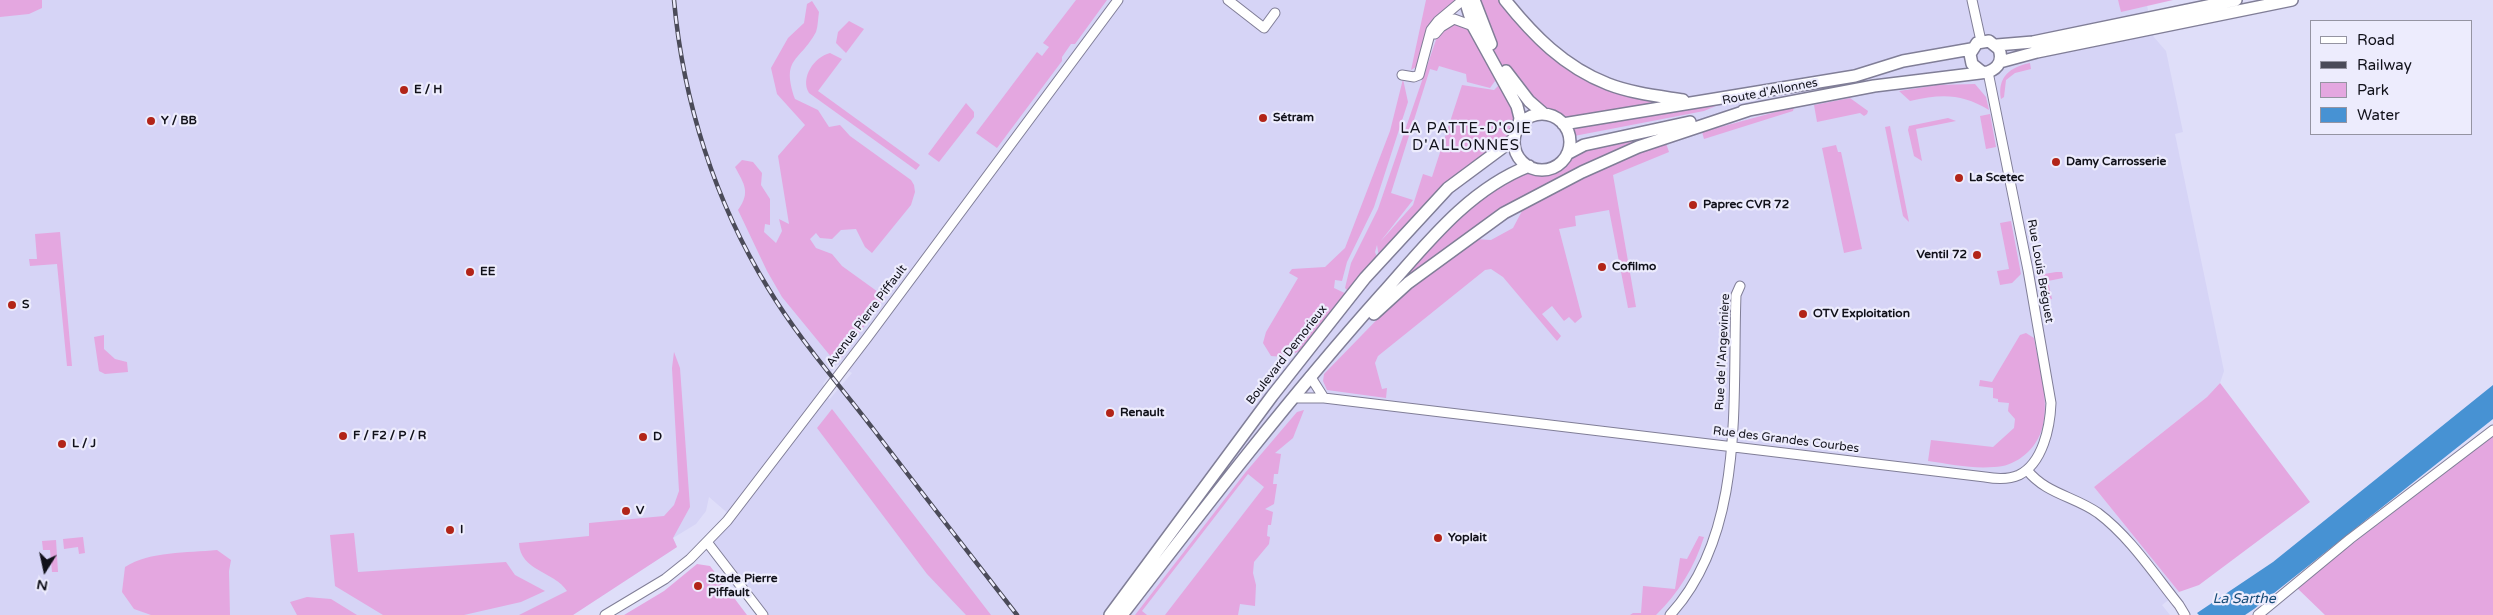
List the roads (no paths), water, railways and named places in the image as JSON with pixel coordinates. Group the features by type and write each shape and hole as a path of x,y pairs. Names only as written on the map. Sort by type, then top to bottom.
{"main road":[{"path":"1464,0 1473,26 1517,106 1520,118 1516,134 1517,155 1529,166 1539,170 1550,168 1560,163 1567,154 1570,141 1563,124 1554,117 1544,114 1529,101 1510,78 1486,34 1474,0"},
{"path":"1505,0 1527,27 1552,52 1576,68 1608,84 1674,98 1709,100"},
{"path":"1997,46 2033,42 2236,0"},
{"path":"2000,62 2037,52 2292,0"},
{"path":"1971,49 1969,56 1972,64 1985,72 1995,68 2000,62 2001,54 1997,46 1989,41 1981,41"},
{"name":"Route d'Allonnes","path":"1563,124 1855,76 1876,71 1903,60 1971,49 1981,41"},
{"name":"Route d'Allonnes","path":"1567,154 1584,145 1748,110 1874,86 1985,72"},
{"path":"1261,436 1298,398 1311,379 1385,303 1475,233 1504,214 1582,172 1638,147 1748,110"},
{"path":"1516,134 1529,118 1544,114"},
{"name":"Boulevard Demorieux","path":"1110,615 1272,396 1365,278 1448,188 1516,134"},
{"path":"1122,615 1261,436 1460,209 1506,175 1529,166"}],"street":[{"name":"Avenue Pierre Piffault","path":"605,615 665,579 708,542 727,521 867,338 1118,0"},
{"path":"1228,0 1264,28 1275,13"},
{"path":"1402,75 1414,77 1418,75 1429,35 1434,25 1464,0"},
{"path":"1972,0 1981,41"},
{"path":"1425,52 1438,30 1448,22 1459,20 1473,26"},
{"name":"Rue Louis Bréguet","path":"1985,72 2028,270 2051,403 2050,425 2043,447 2027,470"},
{"name":"Rue de l'Angevinière","path":"1670,615 1681,603 1701,571 1719,528 1732,446 1736,295 1740,286"},
{"path":"1311,379 1324,398"},
{"name":"Rue des Grandes Courbes","path":"1298,398 1324,398 1996,479 2013,477 2027,470"},
{"path":"2258,615 2350,539 2493,430"},
{"path":"2027,470 2041,486 2071,498 2098,513 2114,527 2184,614"},
{"path":"708,542 763,615"}],"water":[{"name":"La Sarthe","path":"2493,385 2493,419 2254,609 2245,615 2199,615 2197,613 2273,562"}],"railway":[{"path":"674,0 685,76 704,150 717,186 749,255 780,307 805,343 1017,615"}],"place":[{"name":"E / H","path":"404,90"},
{"name":"Sétram","path":"1263,118"},
{"name":"Y / BB","path":"151,121"},
{"name":"Damy Carrosserie","path":"2056,162"},
{"name":"La Scetec","path":"1959,178"},
{"name":"Paprec CVR 72","path":"1693,205"},
{"name":"Ventil 72","path":"1977,255"},
{"name":"Cofilmo","path":"1602,267"},
{"name":"EE","path":"470,272"},
{"name":"S","path":"12,305"},
{"name":"OTV Exploitation","path":"1803,314"},
{"name":"Renault","path":"1110,413"},
{"name":"F / F2 / P / R","path":"343,436"},
{"name":"D","path":"643,437"},
{"name":"L / J","path":"62,444"},
{"name":"V","path":"626,511"},
{"name":"I","path":"450,530"},
{"name":"Yoplait","path":"1438,538"},
{"name":"Stade Pierre Piffault","path":"698,586"}],"district":[{"name":"LA PATTE-D'OIE D'ALLONNES","path":"1466,138"}]}
